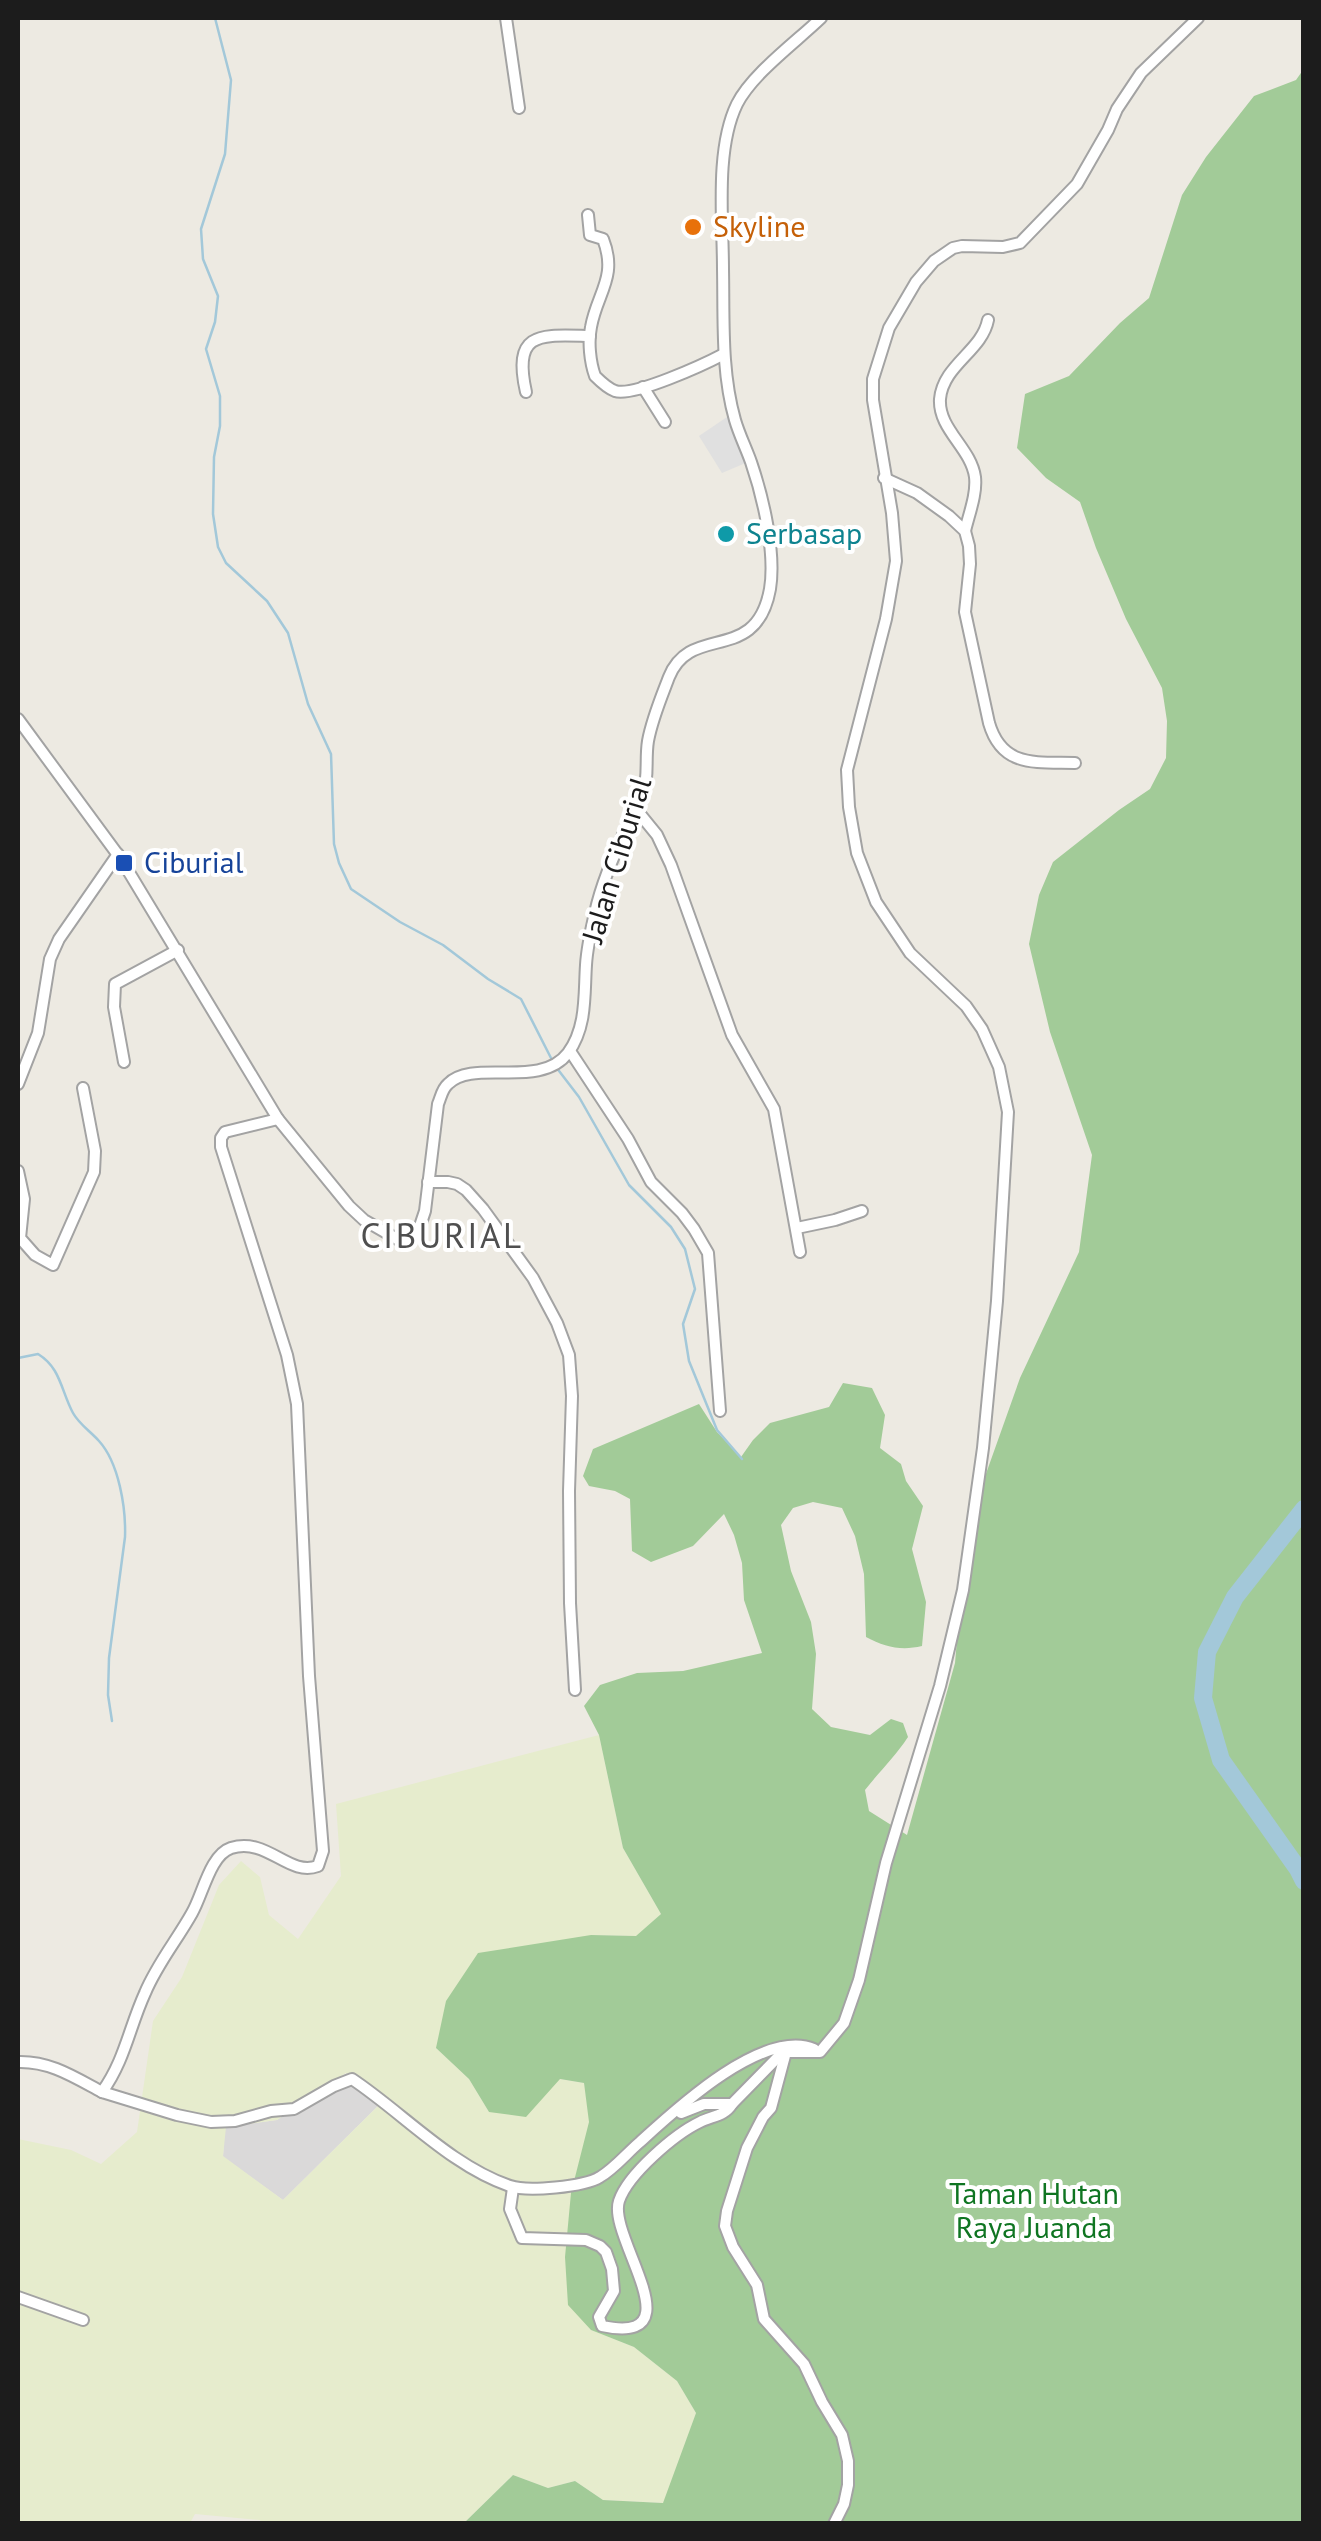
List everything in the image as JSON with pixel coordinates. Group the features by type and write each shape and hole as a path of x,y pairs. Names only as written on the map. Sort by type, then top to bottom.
{"street":[{"path":"506,18 518,108"},
{"name":"Jalan Ciburial","path":"570,1050 583,1021 586,966 596,909 634,808 643,794 648,741 673,667 693,649 746,633 759,617 770,586 770,548 760,494 734,418 724,354 724,161 728,130 738,100 760,74 821,18"},
{"path":"820,2052 844,2023 858,1980 886,1863 940,1686 963,1590 983,1448 1008,1131 999,1067 982,1030 966,1006 910,953 876,902 857,853 847,770 875,666 896,561 873,379 890,328 916,282 934,261 954,248 978,244 1012,246 1027,236 1077,184 1134,82 1198,18"},
{"path":"588,215 590,235 603,239 608,263 608,281 590,336 593,372 600,381 620,392 643,387 724,354"},
{"path":"964,531 975,477 942,418 941,392 954,366 986,332 988,320"},
{"path":"526,392 523,354 530,342 542,336 590,336"},
{"path":"643,387 664,422"},
{"path":"884,478 917,493 964,531 970,546 965,612 993,736 1007,754 1026,762 1075,764"},
{"path":"18,719 118,854 278,1119 364,1220 397,1239 410,1239 419,1232 438,1104 450,1080 480,1073 529,1072 548,1067 570,1050 651,1182 682,1212 705,1246 720,1411"},
{"path":"634,808 657,835 671,865 732,1035 774,1109 800,1252"},
{"path":"18,1084 38,1033 50,960 59,939 118,854"},
{"path":"124,1062 114,1008 115,984 178,950"},
{"path":"18,1172 24,1199 20,1238 35,1255 53,1265 94,1172 95,1152 83,1088"},
{"path":"102,2092 122,2059 147,1987 192,1914 218,1856 249,1846 310,1869 322,1860 298,1404 256,1250 221,1147 225,1132 278,1119"},
{"path":"428,1182 457,1184 483,1209 533,1278 569,1355 570,1603 575,1690"},
{"path":"796,1228 862,1211"},
{"path":"18,2062 39,2062 102,2092 210,2122 294,2109 352,2079 474,2169 514,2188 584,2183 600,2177 737,2064 787,2045 820,2052"},
{"path":"514,2188 510,2209 522,2238 586,2240 606,2252 614,2291 599,2317 602,2326 628,2329 640,2323 648,2310 647,2295 620,2229 620,2198 672,2138 702,2120 728,2111 779,2056 786,2052 820,2052"},
{"path":"786,2052 771,2108 747,2148 725,2226 756,2285 764,2319 804,2364 842,2436 848,2460 848,2485 834,2524"},
{"path":"666,2119 704,2104 732,2104"},
{"path":"18,2297 83,2320"}],"shaded area":[{"path":"730,415 748,462 722,473 699,436"},
{"path":"347,2073 381,2103 283,2200 223,2157 225,2127 277,2120"}],"green space":[{"name":"Taman Hutan Raya Juanda","path":"1303,70 1303,2523 464,2523 513,2475 548,2488 575,2481 603,2500 663,2503 696,2413 677,2381 634,2347 591,2330 568,2305 565,2257 571,2193 589,2122 584,2083 560,2079 526,2117 489,2112 469,2079 436,2048 446,2001 478,1953 591,1935 636,1936 661,1914 623,1848 599,1735 584,1706 600,1685 637,1673 683,1671 762,1653 744,1600 742,1563 724,1514 693,1546 651,1562 632,1551 630,1499 615,1491 589,1486 583,1476 593,1449 699,1404 717,1432 741,1457 770,1423 829,1407 843,1383 872,1388 885,1415 880,1448 901,1464 906,1481 923,1506 912,1549 926,1602 922,1646 893,1647 866,1637 864,1574 855,1536 842,1508 813,1502 793,1508 781,1525 791,1571 811,1622 816,1654 812,1709 831,1727 870,1735 891,1719 903,1723 908,1737 865,1790 869,1811 907,1835 955,1663 962,1583 977,1499 1020,1378 1079,1252 1092,1155 1050,1032 1029,944 1039,895 1053,862 1150,789 1166,758 1167,721 1162,688 1126,619 1080,502 1046,478 1017,448 1025,394 1069,376 1149,298 1182,195 1206,157 1254,96 1296,80"},
{"path":"599,1735 623,1848 661,1914 637,1936 591,1935 436,2048 469,2079 489,2112 560,2079 584,2083 590,2122 571,2193 591,2330 634,2347 677,2381 696,2413 664,2503 603,2500 575,2481 548,2488 513,2475 464,2523 262,2524 260,2520 195,2514 190,2523 18,2524 18,2139 71,2150 101,2164 137,2132 153,2021 182,1977 219,1885 241,1861 260,1877 269,1915 298,1939 341,1876 336,1804","holes":["346,2073 381,2103 283,2200 223,2156 226,2127 277,2120"]}],"waterway":[{"path":"215,18 231,80 225,154 201,229 203,259 218,296 206,349 220,396 213,514 218,547 226,563 267,601 288,633 308,704 331,754 334,844 351,889 521,999 552,1060"},
{"path":"556,1067 579,1097 629,1185 671,1227 685,1249 695,1289 683,1324 689,1361 717,1430 742,1459"},
{"path":"18,1358 38,1354 51,1366 75,1417 106,1450 120,1486 125,1537 109,1658 112,1721"},
{"path":"1304,1509 1235,1597 1207,1652 1203,1698 1221,1760 1304,1881"}],"place":[{"name":"Skyline","path":"693,227"},
{"name":"Serbasap","path":"726,534"},
{"name":"Ciburial","path":"124,863"}],"district":[{"name":"CIBURIAL","path":"442,1236"}]}
